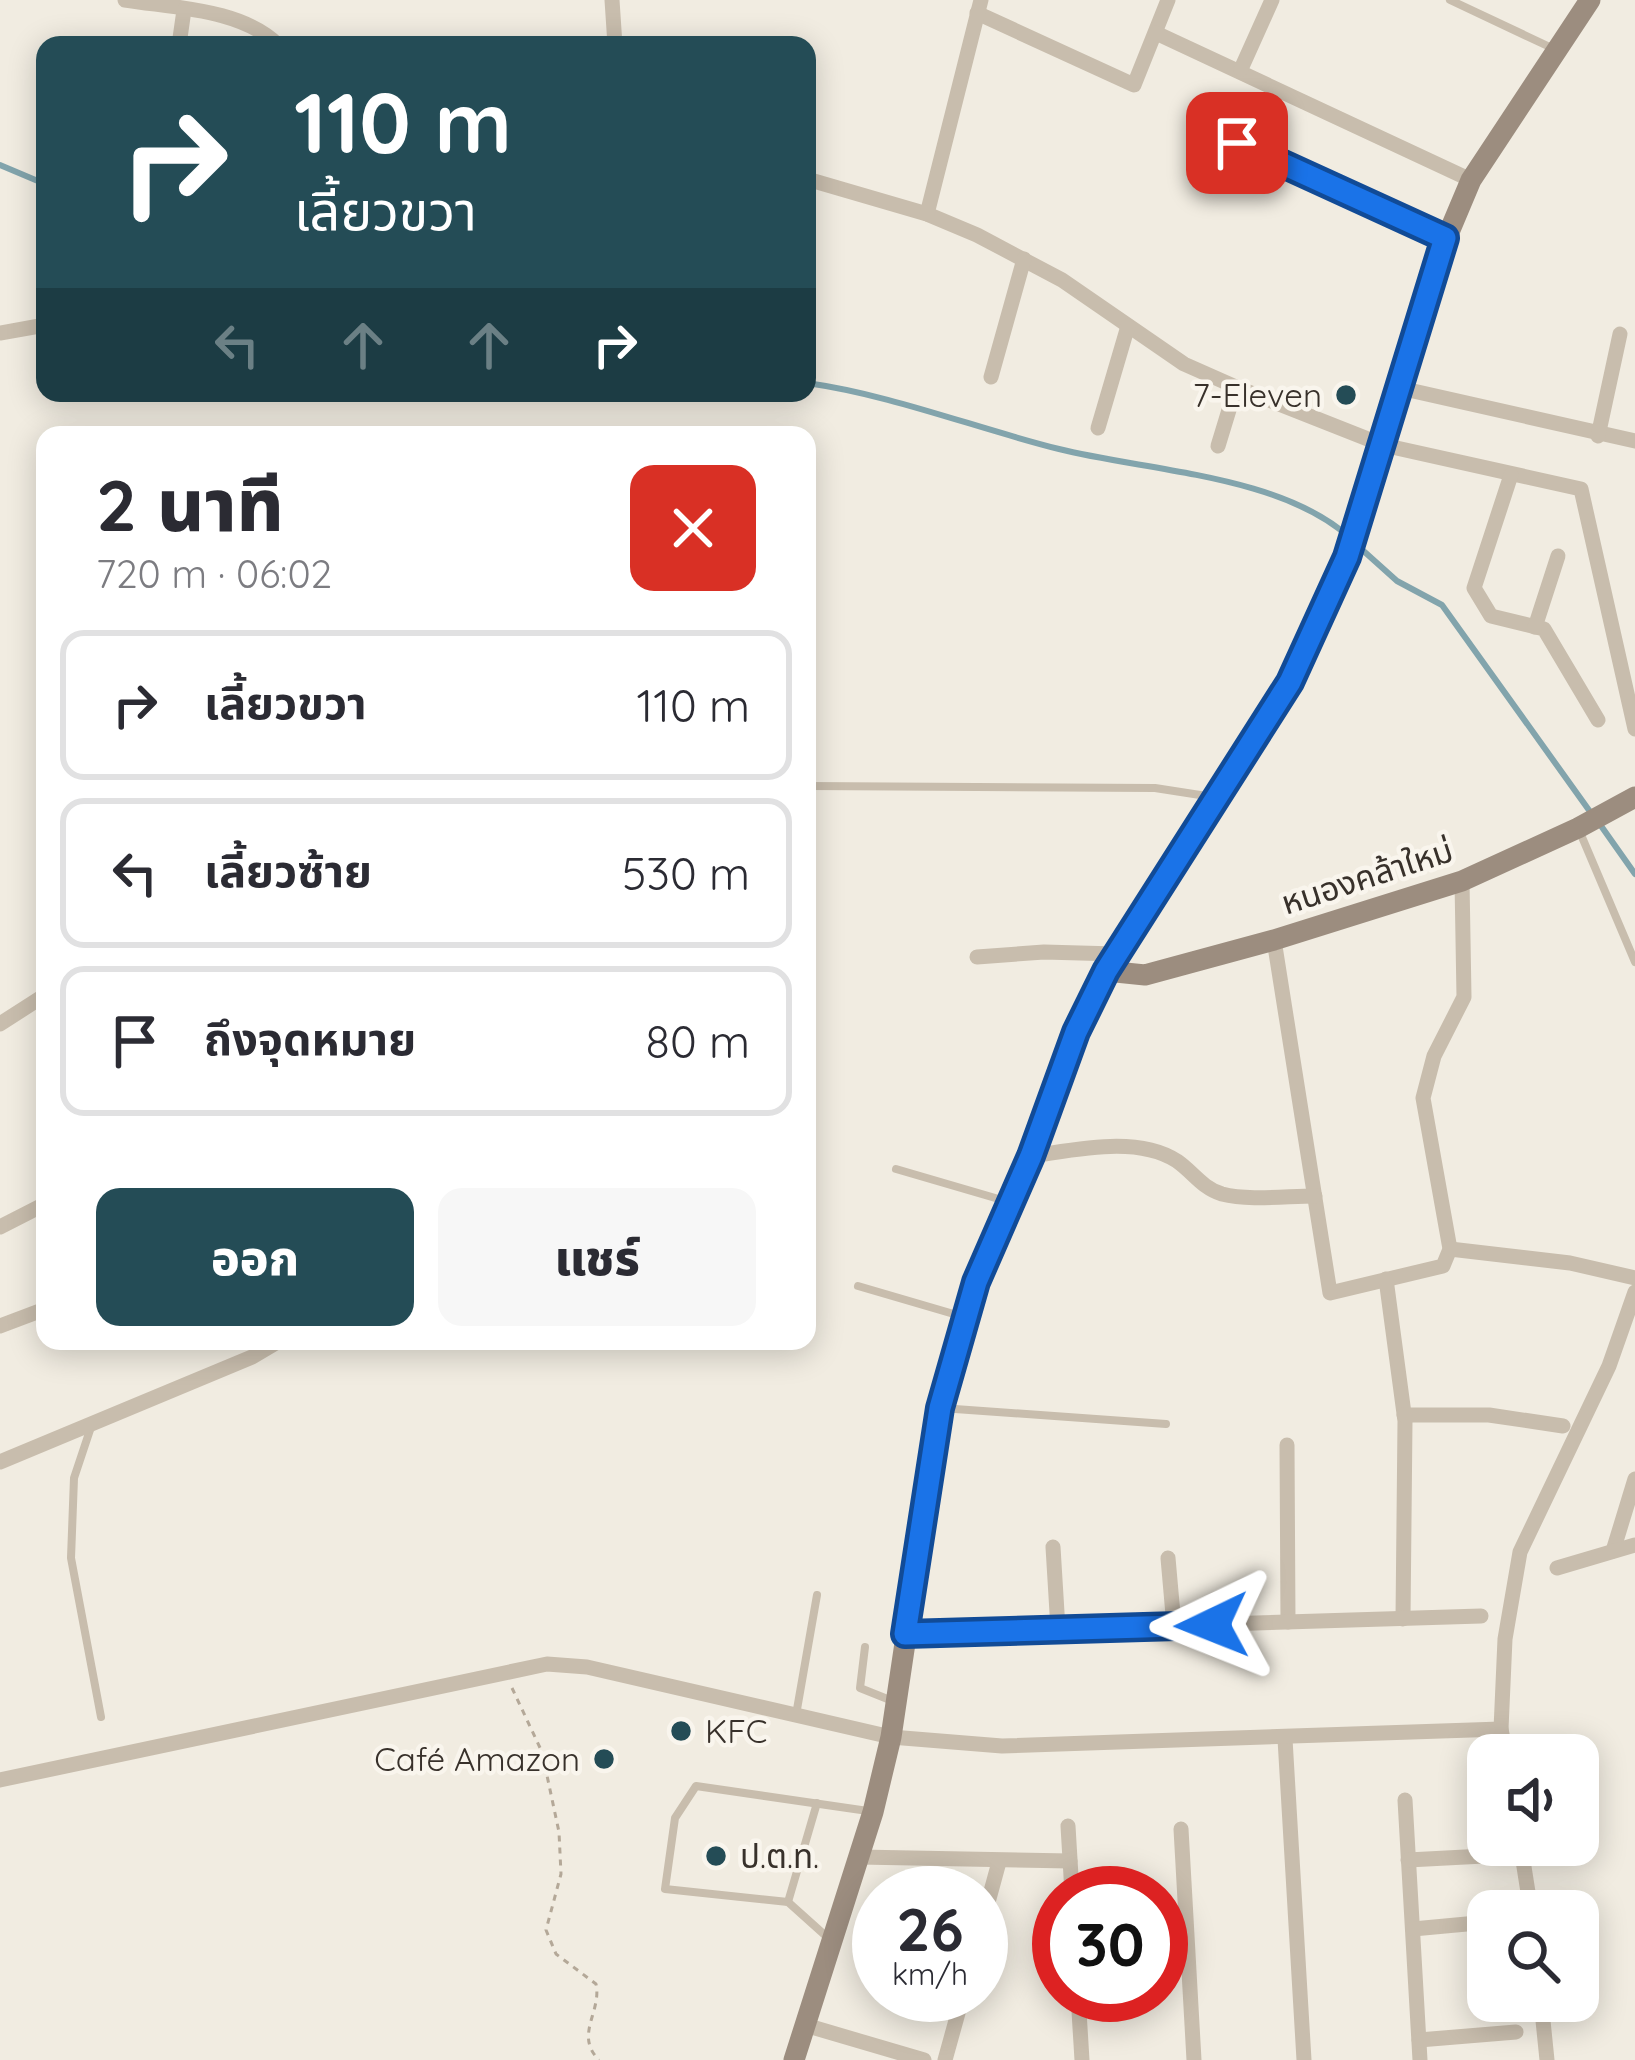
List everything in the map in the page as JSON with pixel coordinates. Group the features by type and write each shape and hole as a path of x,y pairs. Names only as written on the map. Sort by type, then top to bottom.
{"main road":[{"path":"794,2060 873,1812 891,1737 940,1408 965,1317 1076,1032 1111,962 1290,682 1347,557 1445,238 1471,180 1589,0"},
{"name":"หนองคล้าใหม่","path":"1111,962 1145,975 1462,881 1635,797"}],"street":[{"path":"125,0 184,10 214,8 270,36"},
{"path":"612,0 614,36"},
{"path":"927,214 979,7 1134,85 1168,0"},
{"path":"1240,69 1272,0"},
{"path":"180,36 184,10"},
{"path":"1156,33 1471,180"},
{"path":"816,182 927,214 1024,260 1062,280 1184,364 1236,387 1383,446 1581,490 1635,729"},
{"path":"991,377 1024,260"},
{"path":"1098,428 1128,326"},
{"path":"0,333 36,327"},
{"path":"1598,436 1620,334"},
{"path":"1218,446 1236,387"},
{"path":"1400,388 1635,441"},
{"path":"1511,475 1474,588 1491,616 1544,628 1598,720"},
{"path":"1535,626 1558,556"},
{"path":"1274,940 1330,1293 1443,1265 1450,1249 1423,1098 1435,1056 1464,997 1462,881"},
{"path":"976,957 1044,952 1111,962"},
{"path":"0,1024 36,1001"},
{"path":"1031,1156 1094,1148 1148,1149 1178,1162 1198,1181 1224,1194 1316,1196"},
{"path":"0,1227 36,1209"},
{"path":"1450,1249 1570,1263 1635,1278"},
{"path":"1386,1279 1404,1415 1403,1619"},
{"path":"1503,1734 1505,1640 1520,1552 1613,1354 1635,1292"},
{"path":"0,1326 36,1312"},
{"path":"1613,1354 1635,1349"},
{"path":"0,1462 264,1350"},
{"path":"1404,1415 1489,1415 1563,1426"},
{"path":"1287,1445 1288,1622"},
{"path":"1613,1551 1635,1479"},
{"path":"1557,1568 1635,1545"},
{"path":"1053,1547 1058,1629"},
{"path":"1168,1558 1174,1626"},
{"path":"905,1634 1481,1616"},
{"path":"0,1780 548,1664 587,1667 891,1737 1002,1746 1502,1729"},
{"path":"1285,1739 1304,2060"},
{"path":"1405,1799 1420,2060"},
{"path":"1068,1826 1070,1866"},
{"path":"1181,1829 1194,2060"},
{"path":"1408,1860 1467,1854"},
{"path":"859,1857 1070,1861"},
{"path":"998,1866 999,1862"},
{"path":"1412,1929 1467,1924"},
{"path":"944,2060 955,2022"},
{"path":"1080,2022 1082,2060"},
{"path":"1543,2022 1546,2060"},
{"path":"806,2025 924,2060"},
{"path":"1419,2040 1516,2032"}],"lane":[{"path":"1450,0 1559,51"},
{"path":"1196,124 1445,238"},
{"path":"816,786 1155,788 1215,798"},
{"path":"1581,826 1635,962"},
{"path":"896,1169 1011,1203"},
{"path":"858,1286 965,1317"},
{"path":"940,1408 1166,1424"},
{"path":"91,1425 74,1478 71,1558 101,1717"},
{"path":"796,1715 817,1595"},
{"path":"866,1647 860,1688 897,1703"},
{"path":"832,1942 788,1903 665,1889 675,1818 696,1786 873,1812"},
{"path":"788,1903 817,1803"}],"path":[{"path":"508,1671 514,1698 542,1752 560,1832 562,1874 546,1930 556,1954 596,1984 599,1997 586,2032 592,2055 599,2060"}],"waterway":[{"path":"0,165 36,180"},
{"path":"816,384 1059,449 1250,488 1320,516 1349,537"},
{"path":"1358,546 1397,581 1442,605 1591,813"},
{"path":"1599,823 1635,874"}],"place":[{"name":"7-Eleven","path":"1346,395"},
{"name":"KFC","path":"681,1731"},
{"name":"Café Amazon","path":"604,1759"},
{"name":"ป.ต.ท.","path":"716,1856"}],"route":[{"path":"1212,1625 905,1634 940,1408 976,1282 1031,1156 1076,1032 1106,971 1290,682 1347,557 1445,238 1237,143"}]}
